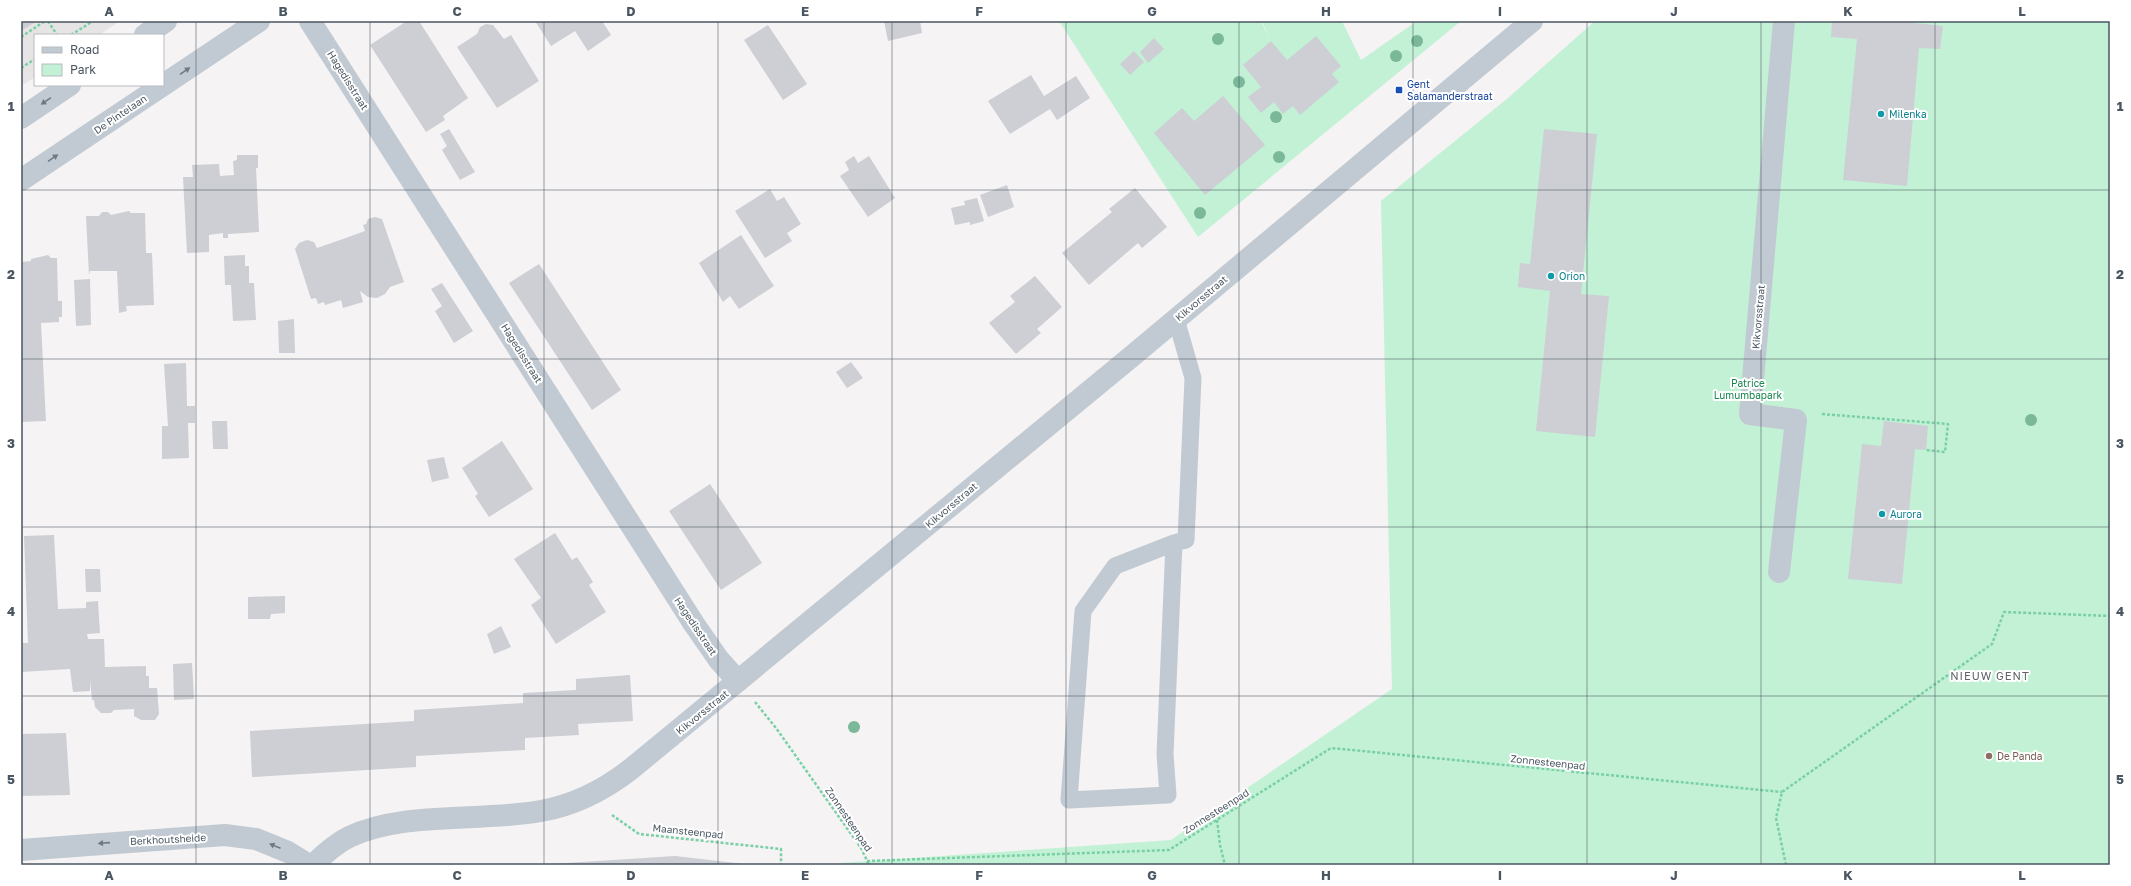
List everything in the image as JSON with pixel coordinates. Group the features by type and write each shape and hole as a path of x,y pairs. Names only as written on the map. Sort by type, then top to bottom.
{"street":[{"path":"146,34 166,21"},
{"name":"De Pintelaan","path":"164,84 259,21"},
{"name":"Hagedisstraat","path":"310,21 694,624 719,660 738,681"},
{"name":"Kikvorsstraat","path":"313,865 328,850 349,837 379,826 541,811 587,798 608,786 631,769 1176,319 1532,21"},
{"name":"Kikvorsstraat","path":"1784,21 1750,414 1796,420"},
{"path":"21,118 69,86"},
{"name":"De Pintelaan","path":"21,180 162,86"},
{"path":"1779,572 1796,420"},
{"name":"Berkhoutsheide","path":"21,850 225,835 256,839 288,852 308,865"}],"lane":[{"path":"1174,542 1165,754 1168,795 1069,800 1083,611 1115,566 1174,542 1186,540 1193,378 1176,319"}],"path":[{"path":"21,37 46,21 56,34"},
{"path":"73,34 93,21"},
{"path":"21,68 34,60"},
{"path":"1796,420 1824,413 1948,424 1945,452 1926,450"},
{"path":"1786,865 1776,818 1782,792 1992,644 2004,612 2110,616"},
{"name":"Zonnesteenpad","path":"738,681 776,728 861,848 867,861 1169,850 1331,748 1782,792"},
{"name":"Maansteenpad","path":"587,798 639,834 781,848 781,865"},
{"path":"1217,820 1220,845 1225,865"},
{"path":"867,861 869,865"}],"shaded area":[{"path":"21,21 120,21 100,34 34,34 34,78 21,86"}],"green space":[{"path":"1059,21 1261,21 1270,40 1262,21 1342,21 1361,60 1417,21 1461,21 1198,237"},
{"name":"Patrice Lumumbapark","path":"1595,21 2110,21 2110,865 840,865 840,863 1171,840 1392,689 1381,201 1508,98"}],"building":[{"path":"21,21 37,21 21,31"},
{"path":"407,21 419,21 468,98 443,116 445,120 426,132 370,45"},
{"path":"535,21 602,21 611,35 588,51 575,31 551,46"},
{"path":"884,21 920,21 922,33 888,41"},
{"name":"Milenka","path":"1832,21 1896,21 1943,26 1940,49 1919,48 1907,186 1843,180 1857,39 1831,37"},
{"path":"486,24 493,25 504,39 511,35 539,81 497,108 457,47 477,34 480,27"},
{"path":"768,25 807,84 783,100 744,40"},
{"path":"1316,36 1341,66 1332,74 1339,82 1300,115 1293,106 1283,114 1274,102 1261,113 1248,97 1261,87 1243,65 1271,41 1287,60"},
{"path":"1154,38 1164,49 1148,63 1140,52"},
{"path":"1134,51 1144,62 1130,75 1120,64"},
{"path":"1031,75 1044,96 1076,76 1090,98 1057,120 1050,109 1010,134 988,101"},
{"path":"1223,96 1265,145 1205,195 1154,133 1182,108 1194,121"},
{"path":"449,129 475,172 460,180 442,150 447,146 440,134"},
{"name":"Orion","path":"1544,129 1597,134 1581,294 1609,296 1595,437 1536,431 1550,291 1518,287 1520,263 1530,264"},
{"path":"237,155 258,155 258,168 256,168 259,232 228,234 228,238 223,238 223,233 209,235 209,252 187,253 183,177 193,177 192,165 219,164 220,176 234,175 233,161 237,160"},
{"path":"854,156 858,163 869,156 895,198 868,217 840,176 849,170 845,162"},
{"path":"1007,185 1014,207 988,217 980,195"},
{"path":"1135,188 1167,227 1142,248 1138,243 1089,285 1062,253 1112,212 1109,209"},
{"path":"770,189 777,201 784,197 801,224 787,233 792,241 765,258 735,211"},
{"path":"977,198 984,221 970,225 970,222 955,225 951,208 965,205 964,201"},
{"path":"129,211 131,213 145,213 146,253 152,253 154,305 126,306 127,311 119,313 117,271 90,271 89,275 86,216 99,216 102,212 108,212 111,215"},
{"path":"375,217 382,219 404,282 390,287 385,294 377,298 368,297 360,291 363,302 343,308 341,300 325,305 324,302 318,304 316,298 311,299 295,249 299,243 307,240 314,242 317,248 365,231 363,225 366,224 368,219"},
{"path":"741,235 774,286 739,309 730,296 723,302 699,263"},
{"path":"48,255 51,258 57,258 58,301 62,301 62,317 59,317 59,322 41,323 46,421 21,422 21,262 31,261 31,259"},
{"path":"245,255 245,266 249,266 249,283 254,283 256,320 233,321 231,285 225,285 224,256"},
{"path":"539,264 621,390 592,410 509,283"},
{"path":"1035,276 1062,307 1037,329 1041,333 1016,354 989,323 1015,302 1010,296"},
{"path":"90,279 91,325 76,326 74,280"},
{"path":"442,283 473,331 454,343 435,311 442,306 431,289"},
{"path":"294,319 295,353 279,353 278,321"},
{"path":"851,362 863,378 847,388 836,372"},
{"path":"186,363 187,406 195,406 195,423 188,423 189,458 162,459 162,426 168,426 164,364"},
{"path":"212,421 227,421 228,449 213,449"},
{"name":"Aurora","path":"1884,421 1928,426 1926,450 1915,449 1902,584 1848,579 1862,444 1881,446"},
{"path":"502,441 533,489 489,517 475,496 478,494 462,468"},
{"path":"444,457 449,478 432,482 427,460"},
{"path":"710,484 762,563 721,590 669,511"},
{"path":"555,533 572,560 577,557 593,582 589,585 606,612 556,644 531,605 541,598 514,559"},
{"path":"54,535 58,609 86,608 86,602 98,601 100,633 87,634 88,639 104,639 105,667 146,666 146,676 149,676 149,688 157,688 159,714 155,720 141,720 134,716 134,709 114,710 111,713 101,713 95,707 94,700 92,700 90,680 90,691 73,692 70,669 21,672 21,643 28,643 24,536"},
{"path":"85,569 100,569 101,592 86,592"},
{"path":"285,596 285,613 271,614 270,619 248,619 248,597"},
{"path":"501,626 511,647 494,654 487,634"},
{"path":"192,663 194,699 174,700 173,664"},
{"path":"630,675 633,721 578,724 579,735 525,738 525,750 416,756 416,767 252,777 250,731 414,721 414,710 523,703 523,693 576,690 576,679"},
{"path":"66,733 70,795 21,796 21,734"},
{"path":"675,856 753,865 551,865 551,864"}],"place":[{"name":"Gent Salamanderstraat","path":"1399,90"},
{"name":"Milenka","path":"1881,114"},
{"name":"Orion","path":"1551,276"},
{"name":"Aurora","path":"1882,514"},
{"name":"De Panda","path":"1989,756"}],"district":[{"name":"NIEUW GENT","path":"1990,675"}]}
